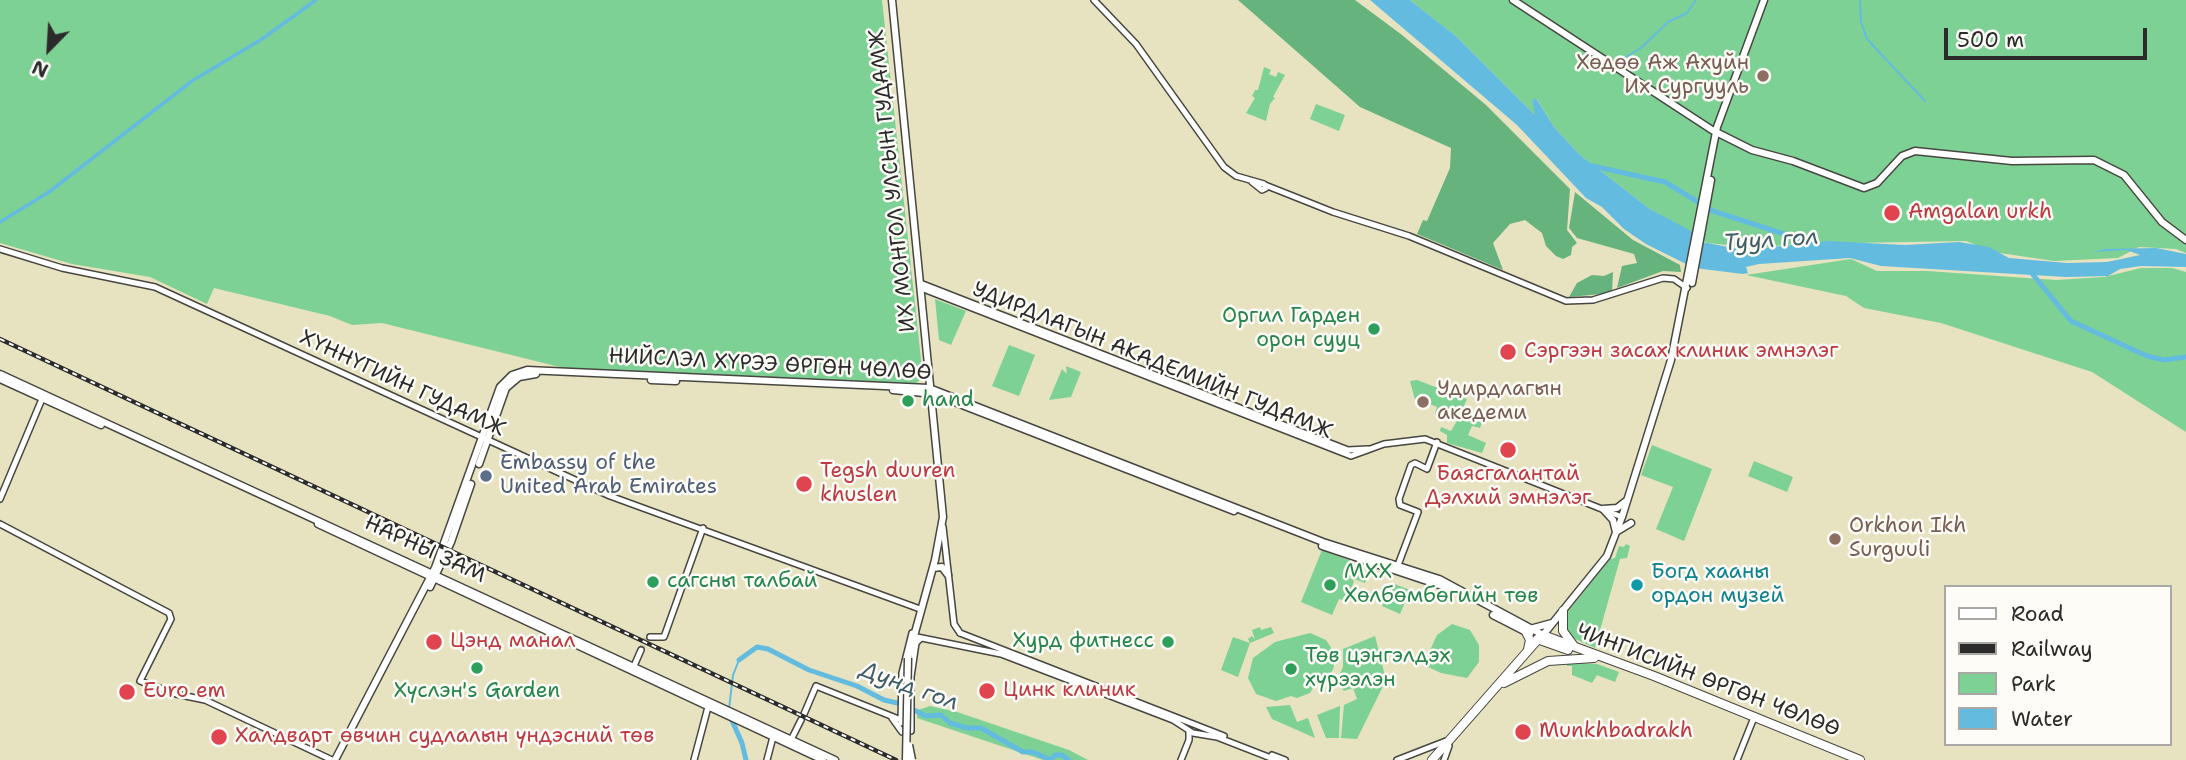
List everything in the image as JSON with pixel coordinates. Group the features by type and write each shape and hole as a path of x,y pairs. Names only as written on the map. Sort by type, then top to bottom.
{"highway":[{"path":"1563,611 1563,631 1574,646"},
{"path":"1528,631 1528,650"},
{"path":"1437,759 1540,639"},
{"path":"1450,743 1540,639"},
{"name":"ЧИНГИСИЙН ӨРГӨН ЧӨЛӨӨ","path":"1540,639 1574,646 1753,721 1860,760"},
{"name":"ЧИНГИСИЙН ӨРГӨН ЧӨЛӨӨ","path":"1540,639 1850,760"},
{"path":"1504,683 1543,663 1569,657 1594,658"}],"main road":[{"name":"ИХ МОНГОЛ УЛСЫН ГУДАМЖ","path":"892,0 954,624"},
{"path":"1094,0 1140,50 1224,167 1255,184 1409,236 1566,301 1593,300 1663,278 1674,279 1688,288"},
{"path":"1513,0 1522,3 1605,62 1702,124 1752,150 1802,164 1864,188 1877,183 1897,160 1910,152 1929,151 2012,161 2094,160 2124,174 2162,222 2186,240"},
{"path":"1540,639 1607,556 1622,517 1665,383 1691,277 1719,120 1764,0"},
{"path":"1702,124 1719,120"},
{"path":"1702,124 1714,142"},
{"name":"ХҮННҮГИЙН ГУДАМЖ","path":"0,249 62,268 145,284 610,496 921,607"},
{"path":"1685,301 1691,277"},
{"name":"УДИРДЛАГЫН АКАДЕМИЙН ГУДАМЖ","path":"921,286 1354,453 1416,439 1437,442 1622,517"},
{"name":"НИЙСЛЭЛ ХҮРЭЭ ӨРГӨН ЧӨЛӨӨ","path":"433,576 451,541 500,387 512,374 527,370 929,390 1114,462"},
{"path":"913,386 925,384 929,374"},
{"name":"НАРНЫ ЗАМ","path":"0,377 42,399 316,521"},
{"name":"НАРНЫ ЗАМ","path":"0,377 656,679 774,737 828,759"},
{"name":"НИЙСЛЭЛ ХҮРЭЭ ӨРГӨН ЧӨЛӨӨ","path":"793,384 913,386 929,390 1345,552 1410,571"},
{"path":"0,499 42,399"},
{"path":"932,411 940,401 949,400"},
{"name":"НИЙСЛЭЛ ХҮРЭЭ ӨРГӨН ЧӨЛӨӨ","path":"433,576 485,438"},
{"path":"1398,565 1418,512 1400,505 1399,499 1411,465 1415,463 1427,469 1437,442"},
{"path":"1603,509 1617,508 1627,500"},
{"path":"1603,509 1613,520 1616,532"},
{"path":"1616,532 1632,523"},
{"path":"0,524 169,614 171,619 140,681 198,699 336,760 433,576"},
{"name":"ИХ МОНГОЛ УЛСЫН ГУДАМЖ","path":"902,724 913,633 943,527"},
{"path":"650,637 664,637 703,529"},
{"name":"НИЙСЛЭЛ ХҮРЭЭ ӨРГӨН ЧӨЛӨӨ","path":"1345,552 1398,565 1447,587 1540,639"},
{"path":"933,568 942,566 948,575"},
{"path":"1528,631 1553,622"},
{"path":"954,624 960,634 1175,721 1196,734 1217,737 1276,760"},
{"path":"954,624 953,637 956,645"},
{"name":"НАРНЫ ЗАМ","path":"538,625 635,667 708,707 719,709"},
{"path":"906,760 901,693 905,655 913,633 1001,654 1285,760"},
{"path":"942,642 960,634"},
{"path":"791,740 816,686 892,718 902,724 906,734 911,732 913,660 916,643 921,637"},
{"path":"635,667 642,651"},
{"path":"694,760 708,707"},
{"path":"892,718 902,724 912,760"},
{"name":"НАРНЫ ЗАМ","path":"740,719 828,759"},
{"path":"1737,760 1753,721"},
{"path":"1189,740 1196,734 1197,729 1191,724"},
{"path":"1181,760 1189,740 1189,731"},
{"path":"767,760 774,737"},
{"path":"1397,760 1450,743"},
{"path":"1429,748 1435,749 1437,759"}],"green space":[{"path":"0,0 882,0 923,378 916,383 889,383 564,368 382,323 352,325 330,316 214,288 207,304 150,277 72,264 0,243"},
{"path":"1238,0 1355,0 1402,35 1486,105 1570,189 1567,230 1577,243 1572,247 1571,255 1563,259 1556,256 1546,246 1542,233 1525,220 1510,224 1493,243 1503,270 1417,234 1423,220 1427,221 1450,168 1451,148 1360,107"},
{"path":"1410,0 2186,0 2186,253 2176,249 2139,247 2118,258 2054,261 1993,252 1966,241 1795,244 1757,248 1707,243 1650,209 1579,154 1554,127 1537,99 1532,100 1536,116 1456,36"},
{"path":"1264,67 1271,70 1269,74 1276,77 1278,72 1285,75 1270,104 1266,121 1246,113 1255,98 1252,96 1255,90 1258,90"},
{"path":"1316,104 1345,115 1339,131 1310,119"},
{"path":"1575,192 1633,240 1680,265 1681,272 1663,271 1617,288 1622,266 1637,263 1634,254 1577,238 1569,228"},
{"path":"1851,259 1877,271 1927,271 2056,280 2104,277 2141,268 2172,268 2186,272 2186,432 2092,372 1941,323 1864,308 1846,296 1746,275"},
{"path":"1613,272 1612,293 1569,297 1577,283 1592,275 1604,276"},
{"path":"935,299 966,311 951,345 939,340"},
{"path":"1009,345 1035,355 1019,396 992,386"},
{"path":"1066,366 1081,372 1071,397 1049,400 1062,369 1067,374"},
{"path":"1417,380 1467,399 1463,408 1484,417 1480,428 1472,426 1468,435 1486,443 1482,453 1447,443 1447,435 1440,431 1441,427 1451,431 1460,416 1450,412 1448,418 1435,414 1437,407 1425,402 1420,405 1426,394 1415,400 1410,381"},
{"path":"1652,445 1712,469 1684,541 1656,529 1673,487 1641,475"},
{"path":"1754,461 1793,477 1787,492 1748,476"},
{"path":"1626,544 1630,546 1627,558 1620,559 1595,648 1573,638 1567,630 1566,614 1610,559 1615,558 1619,546 1624,547"},
{"name":"МХХ Хөлбөмбөгийн төв","path":"1322,550 1354,562 1353,567 1369,573 1365,583 1349,577 1354,581 1349,595 1346,601 1339,599 1332,615 1301,602"},
{"path":"1392,583 1410,590 1400,614 1382,606"},
{"path":"1452,624 1470,630 1479,645 1479,662 1467,678 1441,673 1428,667 1426,659 1437,635"},
{"path":"1271,627 1274,633 1250,643 1248,639 1252,636 1255,640 1252,630"},
{"name":"Төв цэнгэлдэх хүрээлэн","path":"1310,633 1326,640 1334,652 1334,667 1328,679 1313,688 1310,693 1297,698 1291,696 1276,701 1256,694 1248,678 1253,658 1275,642"},
{"path":"1375,636 1386,680 1357,739 1341,738 1344,705 1357,699 1353,688 1344,691 1336,682 1343,667 1343,649"},
{"path":"1233,637 1250,643 1238,677 1221,670"},
{"path":"1567,662 1597,664 1619,672 1615,682 1597,675 1592,683 1572,675 1572,666 1567,666"},
{"path":"1290,705 1297,722 1308,718 1315,738 1272,719 1266,707"},
{"path":"930,706 957,712 1069,750 1088,760 1043,760 917,718 918,710"},
{"path":"1340,706 1339,738 1326,738 1317,715"}],"water":[{"name":"Туул гол","path":"1370,0 1410,0 1456,36 1535,115 1532,100 1536,98 1554,127 1579,154 1650,209 1691,231 1694,235 1688,265 1646,244 1624,229 1602,207 1586,198 1517,125"},
{"path":"1828,241 1905,245 1959,242 1989,247 2009,258 2067,263 2107,262 2140,255 2127,250 2092,252 2105,249 2156,248 2186,254 2186,267 2141,266 2120,269 2108,276 2066,277 1881,266 1850,258 1759,264 1746,267 1748,273 1743,274 1695,268 1702,242 1744,250"}],"waterway":[{"path":"0,222 49,192 192,81 262,39 316,0"},
{"path":"1616,63 1641,48 1668,22 1687,13 1696,0"},
{"path":"1860,0 1861,22 1867,39 1925,101"},
{"name":"Туул гол","path":"1588,165 1665,182 1713,211 1818,245"},
{"name":"Туул гол","path":"2030,271 2071,321 2147,356 2164,360 2186,357"},
{"name":"Дунд гол","path":"739,660 757,647 768,649 809,670 857,686 926,716 941,715 950,723 967,728 981,728 1023,752 1033,752 1051,760 1055,755 1062,755 1069,760"},
{"path":"729,709 733,675 739,660"},
{"path":"729,714 742,743 746,760"}],"tunnel":[{"path":"641,650 646,638 650,637"}],"railway":[{"path":"0,339 896,760"}],"place":[{"name":"Хөдөө Аж Ахуйн Их Сургууль","path":"1763,76"},
{"name":"Amgalan urkh","path":"1892,213"},
{"name":"Оргил Гарден орон сууц","path":"1374,329"},
{"name":"Сэргээн засах клиник эмнэлэг","path":"1508,352"},
{"name":"hand","path":"908,401"},
{"name":"Удирдлагын акедеми","path":"1423,402"},
{"name":"Баясгалантай Дэлхий эмнэлэг","path":"1508,450"},
{"name":"Embassy of the United Arab Emirates","path":"486,476"},
{"name":"Tegsh duuren khuslen","path":"804,484"},
{"name":"Orkhon Ikh Surguuli","path":"1835,539"},
{"name":"сагсны талбай","path":"653,582"},
{"name":"МХХ Хөлбөмбөгийн төв","path":"1330,585"},
{"name":"Богд хааны ордон музей","path":"1637,585"},
{"name":"Цэнд манал","path":"434,642"},
{"name":"Хурд фитнесс","path":"1168,642"},
{"name":"Хүслэн's Garden","path":"477,668"},
{"name":"Төв цэнгэлдэх хүрээлэн","path":"1291,669"},
{"name":"Цинк клиник","path":"987,691"},
{"name":"Euro em","path":"127,692"},
{"name":"Munkhbadrakh","path":"1523,732"},
{"name":"Халдварт өвчин судлалын үндэсний төв","path":"219,737"}]}
